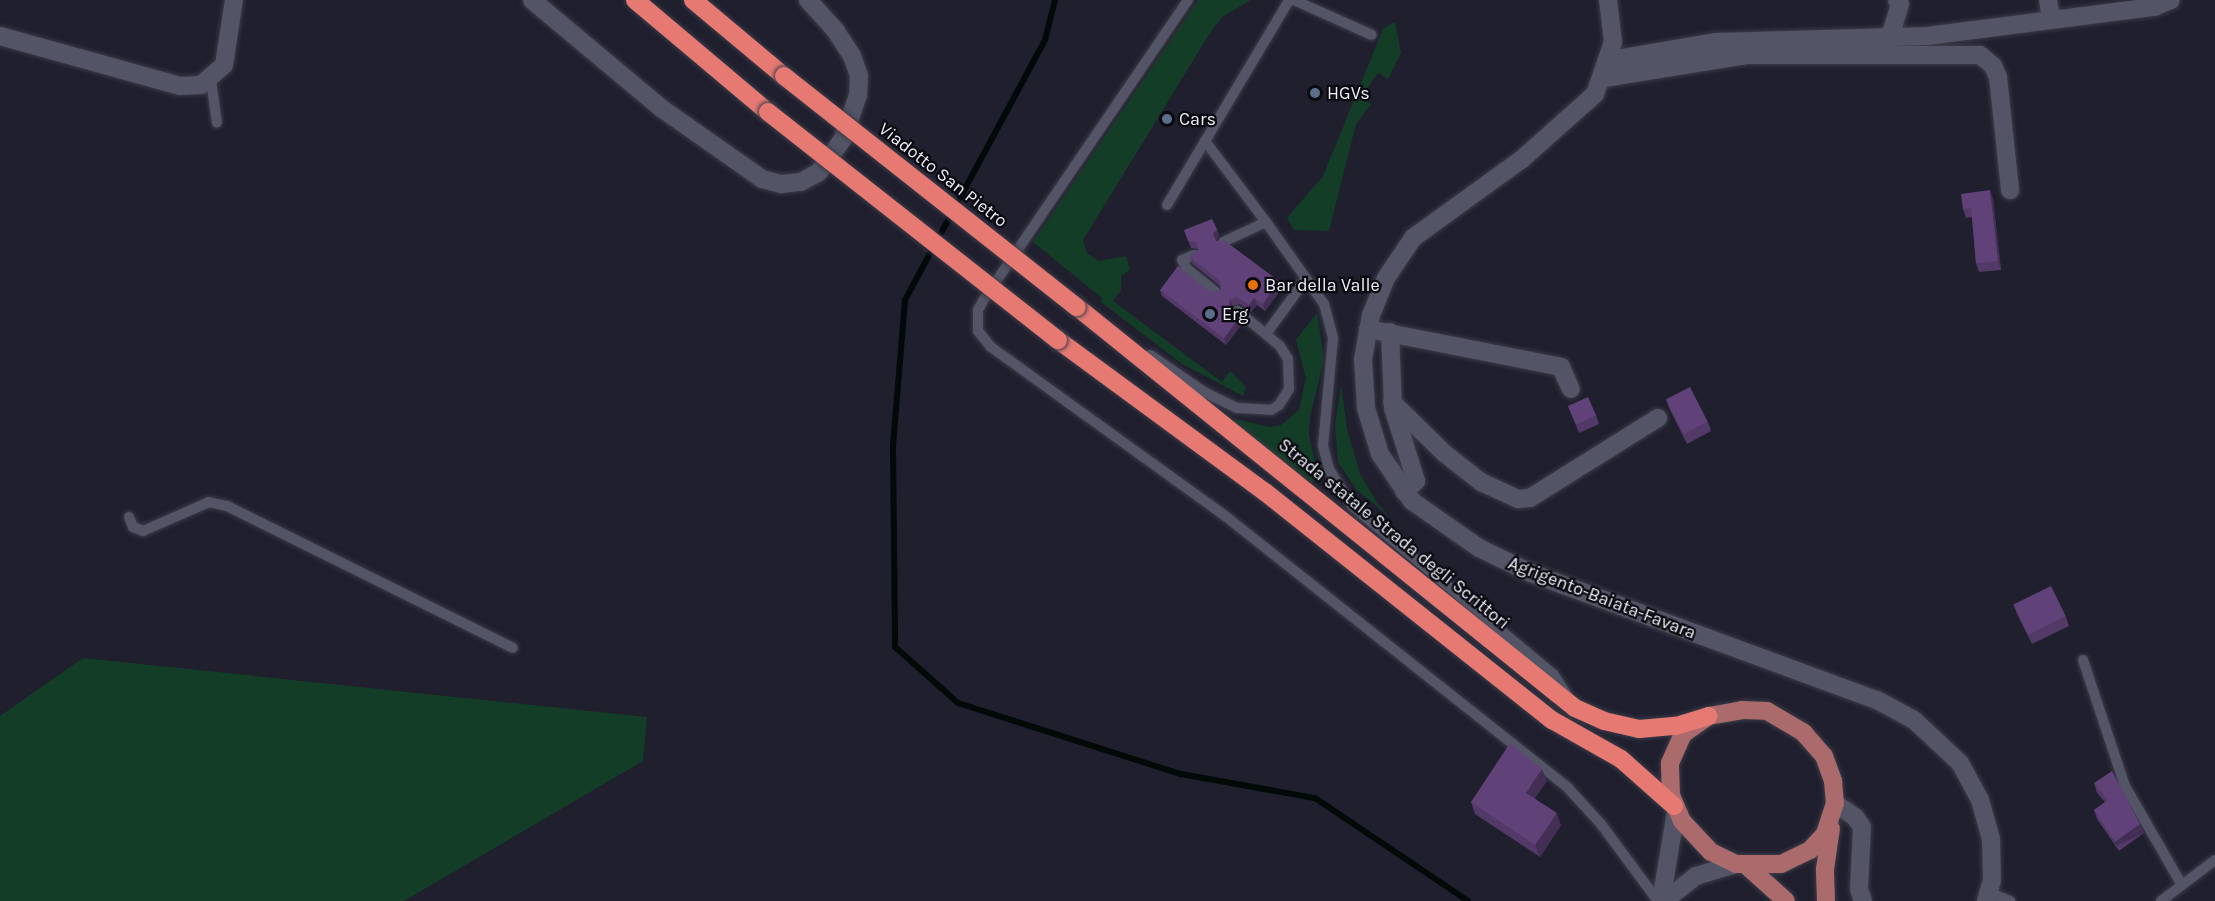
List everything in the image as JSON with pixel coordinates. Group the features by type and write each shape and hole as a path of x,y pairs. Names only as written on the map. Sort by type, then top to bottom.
{"highway":[{"path":"635,0 768,112 1058,340 1265,492 1552,720 1621,759 1675,808"},
{"name":"Viadotto San Pietro","path":"693,0 784,76 1077,308"},
{"name":"Strada statale Strada degli Scrittori","path":"1077,308 1575,708 1604,721 1639,729 1676,726 1709,716"}],"main road":[{"path":"1786,901 1741,865 1700,844 1675,808 1668,773 1673,752 1683,734 1709,716 1756,710 1791,722 1824,756 1833,781 1834,809 1825,869 1826,901"},
{"path":"1741,865 1781,864 1801,856 1818,843 1834,809"}],"street":[{"path":"0,36 180,86 201,85 211,80 224,65 234,0"},
{"path":"532,0 661,108 762,179 781,184 801,182 819,172 843,139 858,95 859,76 852,56 836,31 808,0"},
{"path":"1607,69 1614,42 1608,0"},
{"path":"1890,37 1900,4 1897,0"},
{"path":"2048,0 2051,20"},
{"path":"1607,69 1716,42 1890,37 2154,7 2171,0"},
{"path":"1607,69 1748,55 1980,55 1993,66 1998,77 2010,190"},
{"name":"Agrigento-Baiata-Favara","path":"1607,69 1595,94 1563,127 1409,243 1386,278 1368,329 1363,359 1366,408 1380,454 1404,492 1479,548 1531,573 1877,699 1914,720 1945,747 1973,781 1991,839 1988,897"},
{"path":"1368,329 1561,367 1571,389"},
{"path":"1390,332 1392,402 1416,481 1404,492"},
{"path":"1392,402 1444,453 1481,482 1518,498 1530,498 1658,418"},
{"path":"1661,901 1675,808"},
{"path":"1834,809 1855,816 1863,827 1859,889 1863,901"},
{"path":"1661,901 1696,876 1741,865"}],"lane":[{"path":"1188,0 983,301 976,320 978,331 991,347 1224,515 1568,788 1601,824 1661,901"},
{"path":"1167,205 1292,0 1372,36"},
{"path":"211,80 217,123"},
{"path":"1205,141 1324,304 1333,338 1322,420 1323,446 1339,488 1367,520 1554,675 1575,708"},
{"path":"1223,242 1266,222"},
{"path":"1194,255 1182,260 1186,268 1217,293"},
{"path":"1266,334 1306,279"},
{"path":"1077,308 1204,392 1251,412 1270,410 1279,405 1292,380 1288,358 1266,334 1238,311"},
{"path":"129,517 133,527 143,531 209,502 227,506 513,648"},
{"path":"2083,660 2126,786 2182,885"},
{"path":"2162,901 2215,860"},
{"path":"1988,897 2010,901"}],"green space":[{"path":"1198,0 1251,0 1222,17 1210,33 1083,240 1087,253 1098,261 1126,256 1130,270 1121,276 1121,290 1113,301 1222,382 1230,371 1246,387 1243,396 1182,364 1101,302 1102,298 1033,242"},
{"path":"1395,22 1401,53 1388,79 1378,73 1361,97 1371,104 1356,124 1329,231 1294,230 1287,218 1323,176 1383,29"},
{"path":"1317,313 1324,359 1310,417 1309,434 1318,476 1312,483 1232,423 1235,419 1270,427 1281,425 1299,410 1306,378 1296,340"},
{"path":"1341,385 1347,429 1360,474 1377,503 1392,519 1356,489 1338,462 1335,425"},
{"path":"83,658 647,717 643,761 404,901 0,901 0,716"}],"building":[{"path":"1990,190 1998,261 1976,263 1971,208 1963,209 1961,194"},
{"path":"1212,219 1217,229 1213,234 1216,241 1225,241 1279,281 1263,304 1254,298 1249,305 1237,297 1230,299 1229,307 1240,317 1224,338 1160,290 1178,266 1210,292 1221,290 1220,281 1190,257 1199,249 1196,242 1188,241 1184,230"},
{"path":"1690,387 1708,422 1684,434 1666,399"},
{"path":"1588,397 1596,415 1576,424 1568,406"},
{"path":"2051,586 2066,617 2028,635 2013,604"},
{"path":"1510,743 1542,769 1526,793 1557,813 1535,845 1471,802"},
{"path":"2112,771 2140,824 2115,842 2094,810 2108,800 2094,783"}],"waterway":[{"path":"1055,0 1045,40 905,300 893,447 895,647 958,703 1181,774 1315,798 1468,901"}],"place":[{"name":"HGVs","path":"1315,93"},
{"name":"Cars","path":"1167,119"},
{"name":"Bar della Valle","path":"1253,285"},
{"name":"Erg","path":"1210,314"}]}
